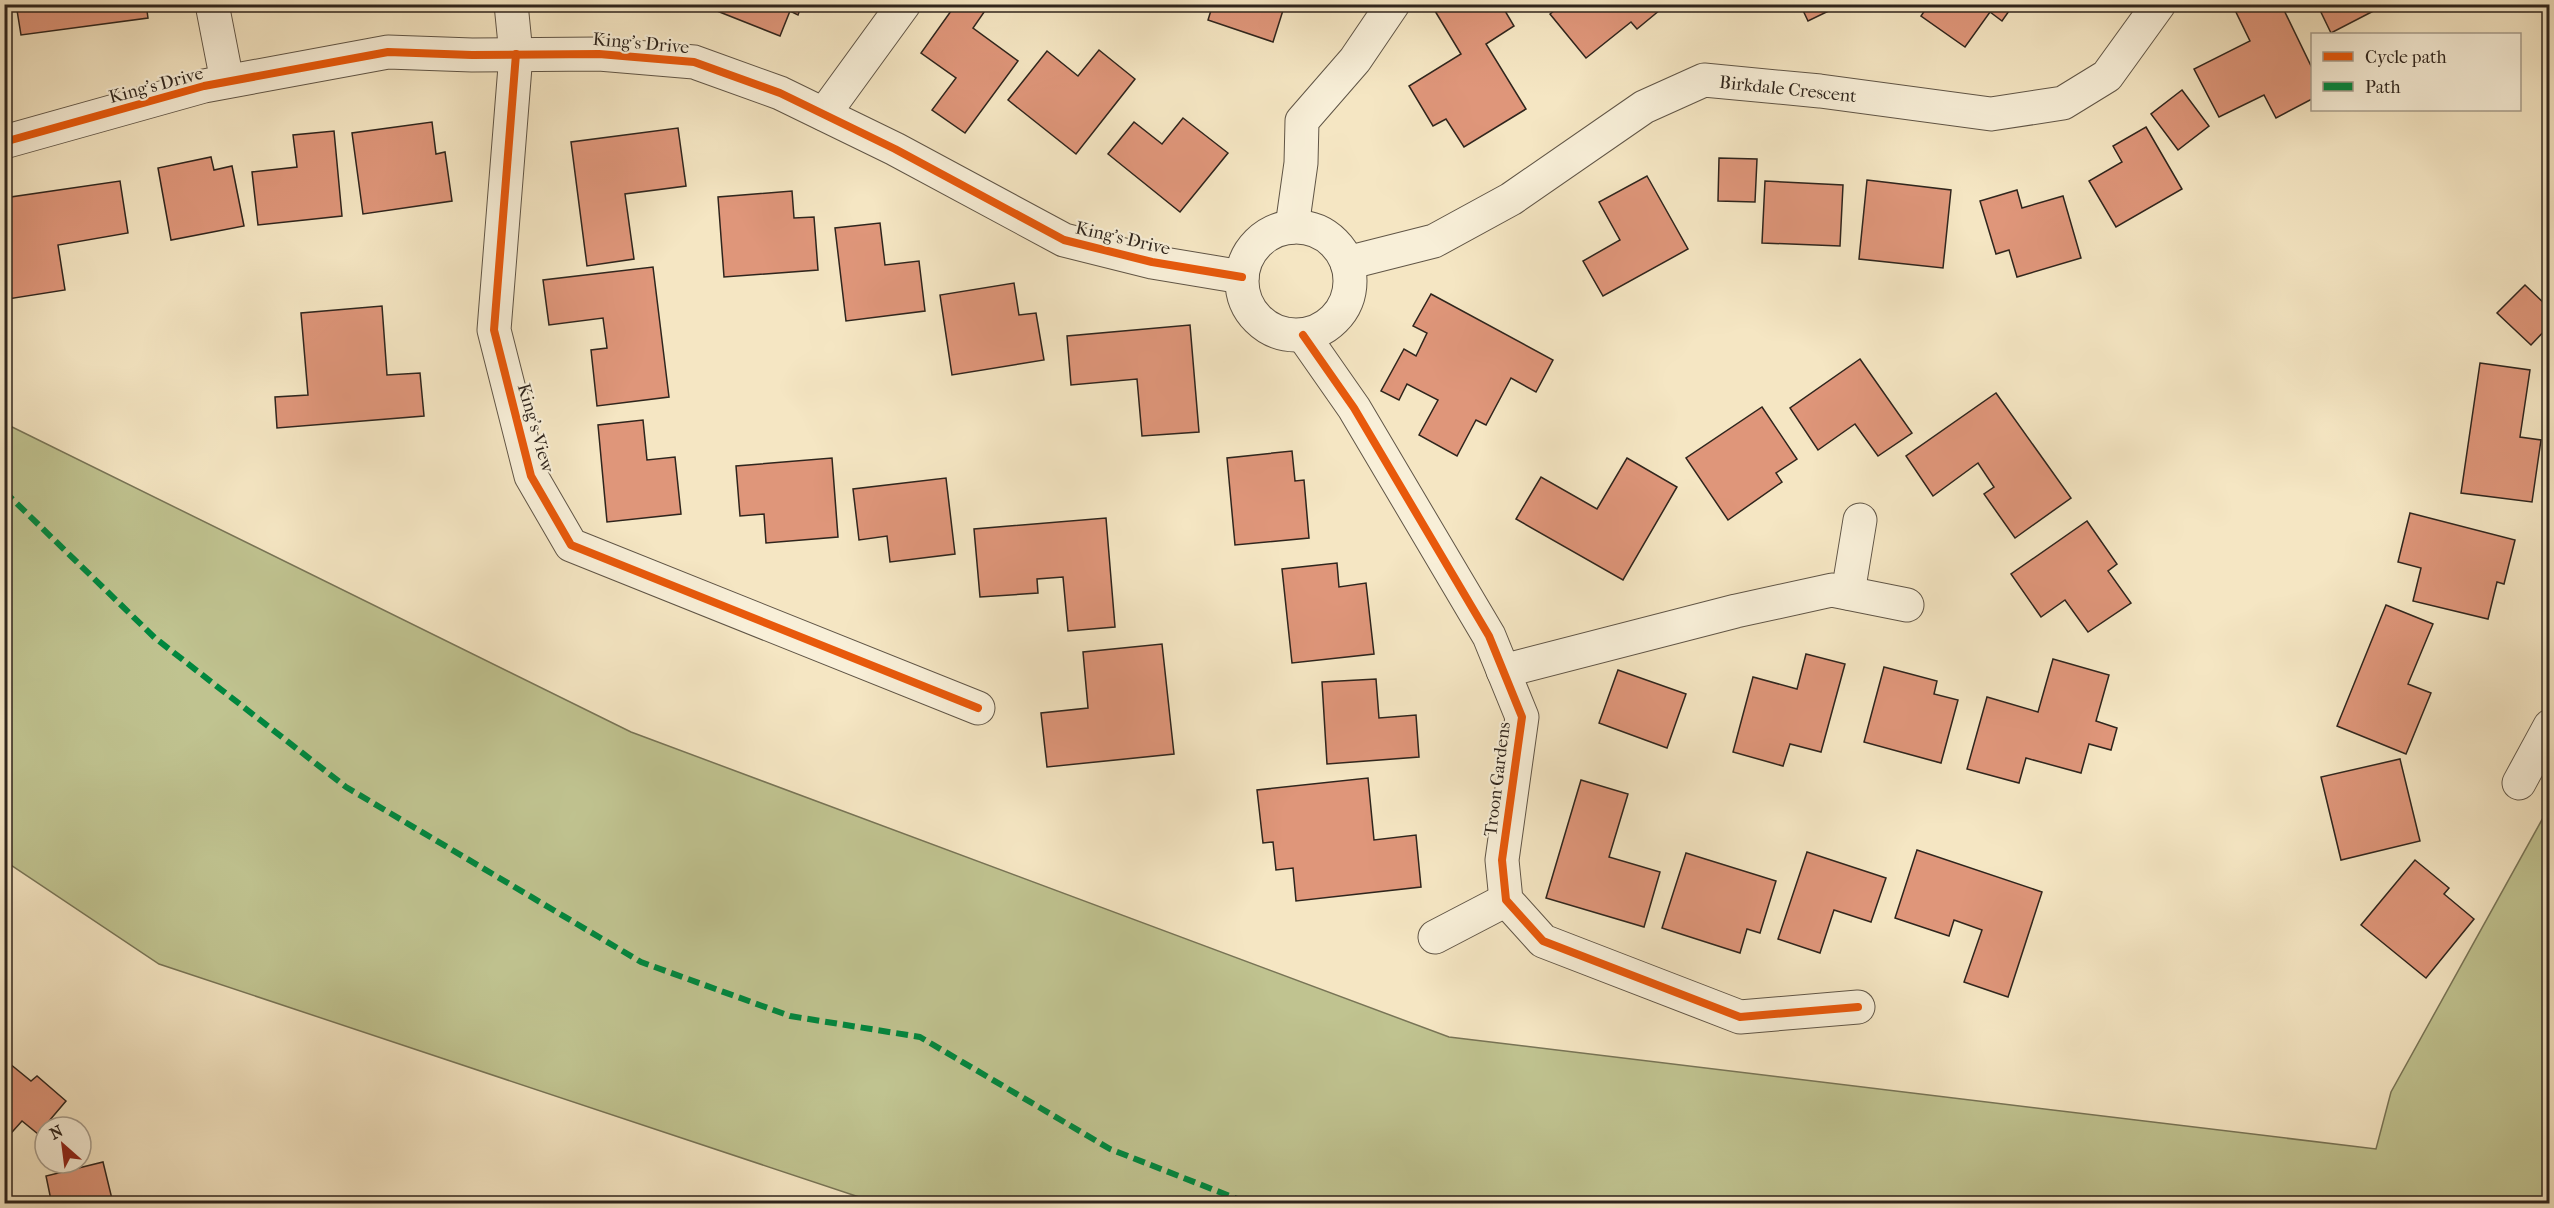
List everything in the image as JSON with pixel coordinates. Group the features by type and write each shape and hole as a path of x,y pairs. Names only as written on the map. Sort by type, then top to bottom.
{"street":[{"path":"212,4 227,81"},
{"name":"King's View","path":"511,4 516,54 494,330 531,476 571,545 978,708"},
{"path":"824,114 904,4"},
{"path":"1292,227 1300,163 1302,121 1354,60 1393,4"},
{"name":"Birkdale Crescent","path":"1347,263 1434,241 1511,200 1644,107 1704,80 1820,91 1991,114 2063,103 2107,76 2159,4"},
{"name":"King's Drive","path":"4,142 227,81 388,52 599,54 694,62 780,93 824,114 895,149 1064,240 1152,262 1242,277"},
{"path":"1292,227 1310,228 1326,236 1339,247 1347,263 1351,279 1349,295 1343,310 1319,331 1303,336 1287,336 1271,330 1258,321 1246,301 1242,277 1245,262 1252,249 1263,238 1292,227"},
{"name":"Troon Gardens","path":"1303,336 1354,408 1489,636 1522,717 1502,860 1506,900"},
{"path":"1848,593 1860,520"},
{"path":"1503,671 1736,610 1832,590 1907,605"},
{"path":"2519,783 2550,726"},
{"path":"1435,937 1506,900 1543,940 1740,1017 1858,1007"}],"green space":[{"path":"4,423 631,732 1449,1037 2376,1149 2391,1092 2549,807 2549,1203 877,1203 159,964 5,861"}],"building":[{"path":"16,4 146,4 148,18 21,35"},
{"path":"714,4 802,4 798,15 790,11 780,36 712,9"},
{"path":"956,4 989,5 973,28 1018,61 965,133 932,110 956,78 921,53"},
{"path":"1213,4 1285,4 1273,42 1208,20"},
{"path":"1434,4 1501,4 1514,26 1486,44 1526,109 1464,147 1446,119 1433,126 1409,86 1461,54 1432,6"},
{"path":"1563,4 1666,5 1637,29 1631,22 1586,58 1550,14"},
{"path":"1800,4 1843,4 1808,21"},
{"path":"1929,4 2014,4 2002,21 1990,12 1965,47 1921,16"},
{"path":"2232,4 2281,4 2311,66 2311,100 2276,118 2264,95 2219,117 2194,69 2250,41"},
{"path":"2317,4 2387,4 2331,33"},
{"path":"1099,50 1135,79 1076,154 1008,100 1047,51 1078,76"},
{"path":"2182,90 2209,126 2178,150 2151,114"},
{"path":"1183,118 1228,153 1180,212 1108,154 1134,122 1162,144"},
{"path":"432,122 436,154 445,152 452,201 363,214 352,133"},
{"path":"2146,127 2182,189 2116,227 2089,181 2122,162 2113,146"},
{"path":"678,128 686,186 625,194 634,259 587,266 571,142"},
{"path":"334,131 342,216 258,225 252,172 297,167 293,135"},
{"path":"211,157 214,170 232,166 244,226 171,240 158,168"},
{"path":"1719,158 1757,159 1755,202 1718,201"},
{"path":"1647,176 1688,249 1603,296 1583,261 1620,240 1599,202"},
{"path":"1867,180 1951,190 1943,268 1859,259"},
{"path":"120,181 128,233 58,245 65,290 8,299 4,278 4,198"},
{"path":"1765,181 1843,185 1840,246 1762,243"},
{"path":"2017,190 2022,208 2063,196 2081,258 2017,277 2009,250 1996,254 1980,201"},
{"path":"792,191 794,218 814,217 818,270 724,277 718,197"},
{"path":"880,223 885,265 919,261 925,311 846,321 835,228"},
{"path":"653,267 669,397 597,406 591,350 607,348 603,318 549,325 543,280"},
{"path":"1014,283 1019,315 1036,313 1044,360 952,375 940,295"},
{"path":"2525,285 2550,309 2550,325 2531,345 2497,313"},
{"path":"1431,294 1553,360 1536,392 1511,378 1486,425 1476,420 1457,456 1419,435 1438,400 1407,384 1399,400 1381,391 1404,349 1416,356 1427,333 1413,326"},
{"path":"382,306 387,375 420,373 424,416 277,428 275,397 308,395 301,313"},
{"path":"1190,325 1199,432 1142,436 1137,379 1071,385 1067,336"},
{"path":"1860,359 1912,433 1878,456 1855,424 1818,450 1790,408"},
{"path":"2480,363 2530,370 2520,437 2541,440 2532,502 2461,493"},
{"path":"1996,393 2071,498 2015,538 1984,494 1994,487 1978,463 1933,496 1906,456"},
{"path":"1762,407 1797,459 1776,473 1782,482 1728,520 1686,458"},
{"path":"643,420 647,460 675,457 681,514 607,522 598,425"},
{"path":"1292,451 1295,481 1304,480 1309,538 1235,545 1227,458"},
{"path":"832,458 838,537 766,543 764,514 740,516 736,466"},
{"path":"1627,458 1677,487 1623,580 1516,519 1541,477 1597,509"},
{"path":"946,478 955,554 890,562 887,536 859,540 853,489"},
{"path":"2410,513 2515,540 2504,584 2497,582 2488,619 2413,601 2421,568 2398,562"},
{"path":"1106,518 1115,627 1068,631 1063,577 1037,579 1038,593 980,597 974,529"},
{"path":"2087,521 2117,564 2108,571 2131,603 2088,632 2065,600 2041,617 2011,574"},
{"path":"1337,563 1339,587 1366,583 1374,654 1292,663 1282,569"},
{"path":"2386,605 2433,624 2408,684 2431,693 2406,754 2337,726"},
{"path":"1162,644 1174,754 1047,767 1041,713 1088,708 1083,652"},
{"path":"1806,654 1845,664 1821,752 1790,744 1783,766 1733,752 1753,677 1797,689"},
{"path":"2053,659 2109,675 2096,721 2117,728 2111,750 2089,744 2081,773 2026,758 2019,783 1967,769 1987,697 2038,712"},
{"path":"1884,667 1937,681 1934,694 1958,700 1941,763 1864,742"},
{"path":"1618,670 1686,694 1667,748 1599,723"},
{"path":"1376,679 1379,718 1416,715 1419,757 1327,764 1322,682"},
{"path":"2400,759 2420,841 2341,860 2321,777"},
{"path":"1368,778 1374,840 1416,835 1421,887 1296,901 1293,868 1276,870 1273,842 1263,843 1257,790"},
{"path":"1581,780 1628,794 1609,857 1660,872 1644,927 1546,898"},
{"path":"1917,850 2042,892 2008,997 1964,982 1982,930 1954,920 1949,936 1895,918"},
{"path":"1807,852 1886,878 1871,922 1834,910 1820,953 1778,939"},
{"path":"1686,853 1776,881 1760,933 1747,929 1740,953 1662,928"},
{"path":"2415,860 2449,888 2444,894 2474,919 2426,978 2361,925"},
{"path":"4,1059 31,1081 37,1076 66,1101 54,1115 33,1115 33,1130 22,1121 4,1141"},
{"path":"103,1162 112,1199 123,1197 124,1204 36,1204 51,1200 46,1176 93,1175 93,1164"}],"marked path":[{"path":"4,491 155,638 346,787 641,962 790,1016 920,1037 1110,1149 1250,1204"}],"cycle path":[{"path":"4,142 204,86 388,52 472,55 599,54 694,62 780,93 895,149 1064,240 1152,262 1242,277"},
{"path":"516,54 494,330 531,476 571,545 978,708"},
{"path":"1303,335 1354,408 1489,636 1522,717 1502,860 1506,900 1543,941 1740,1017 1858,1007"}]}
